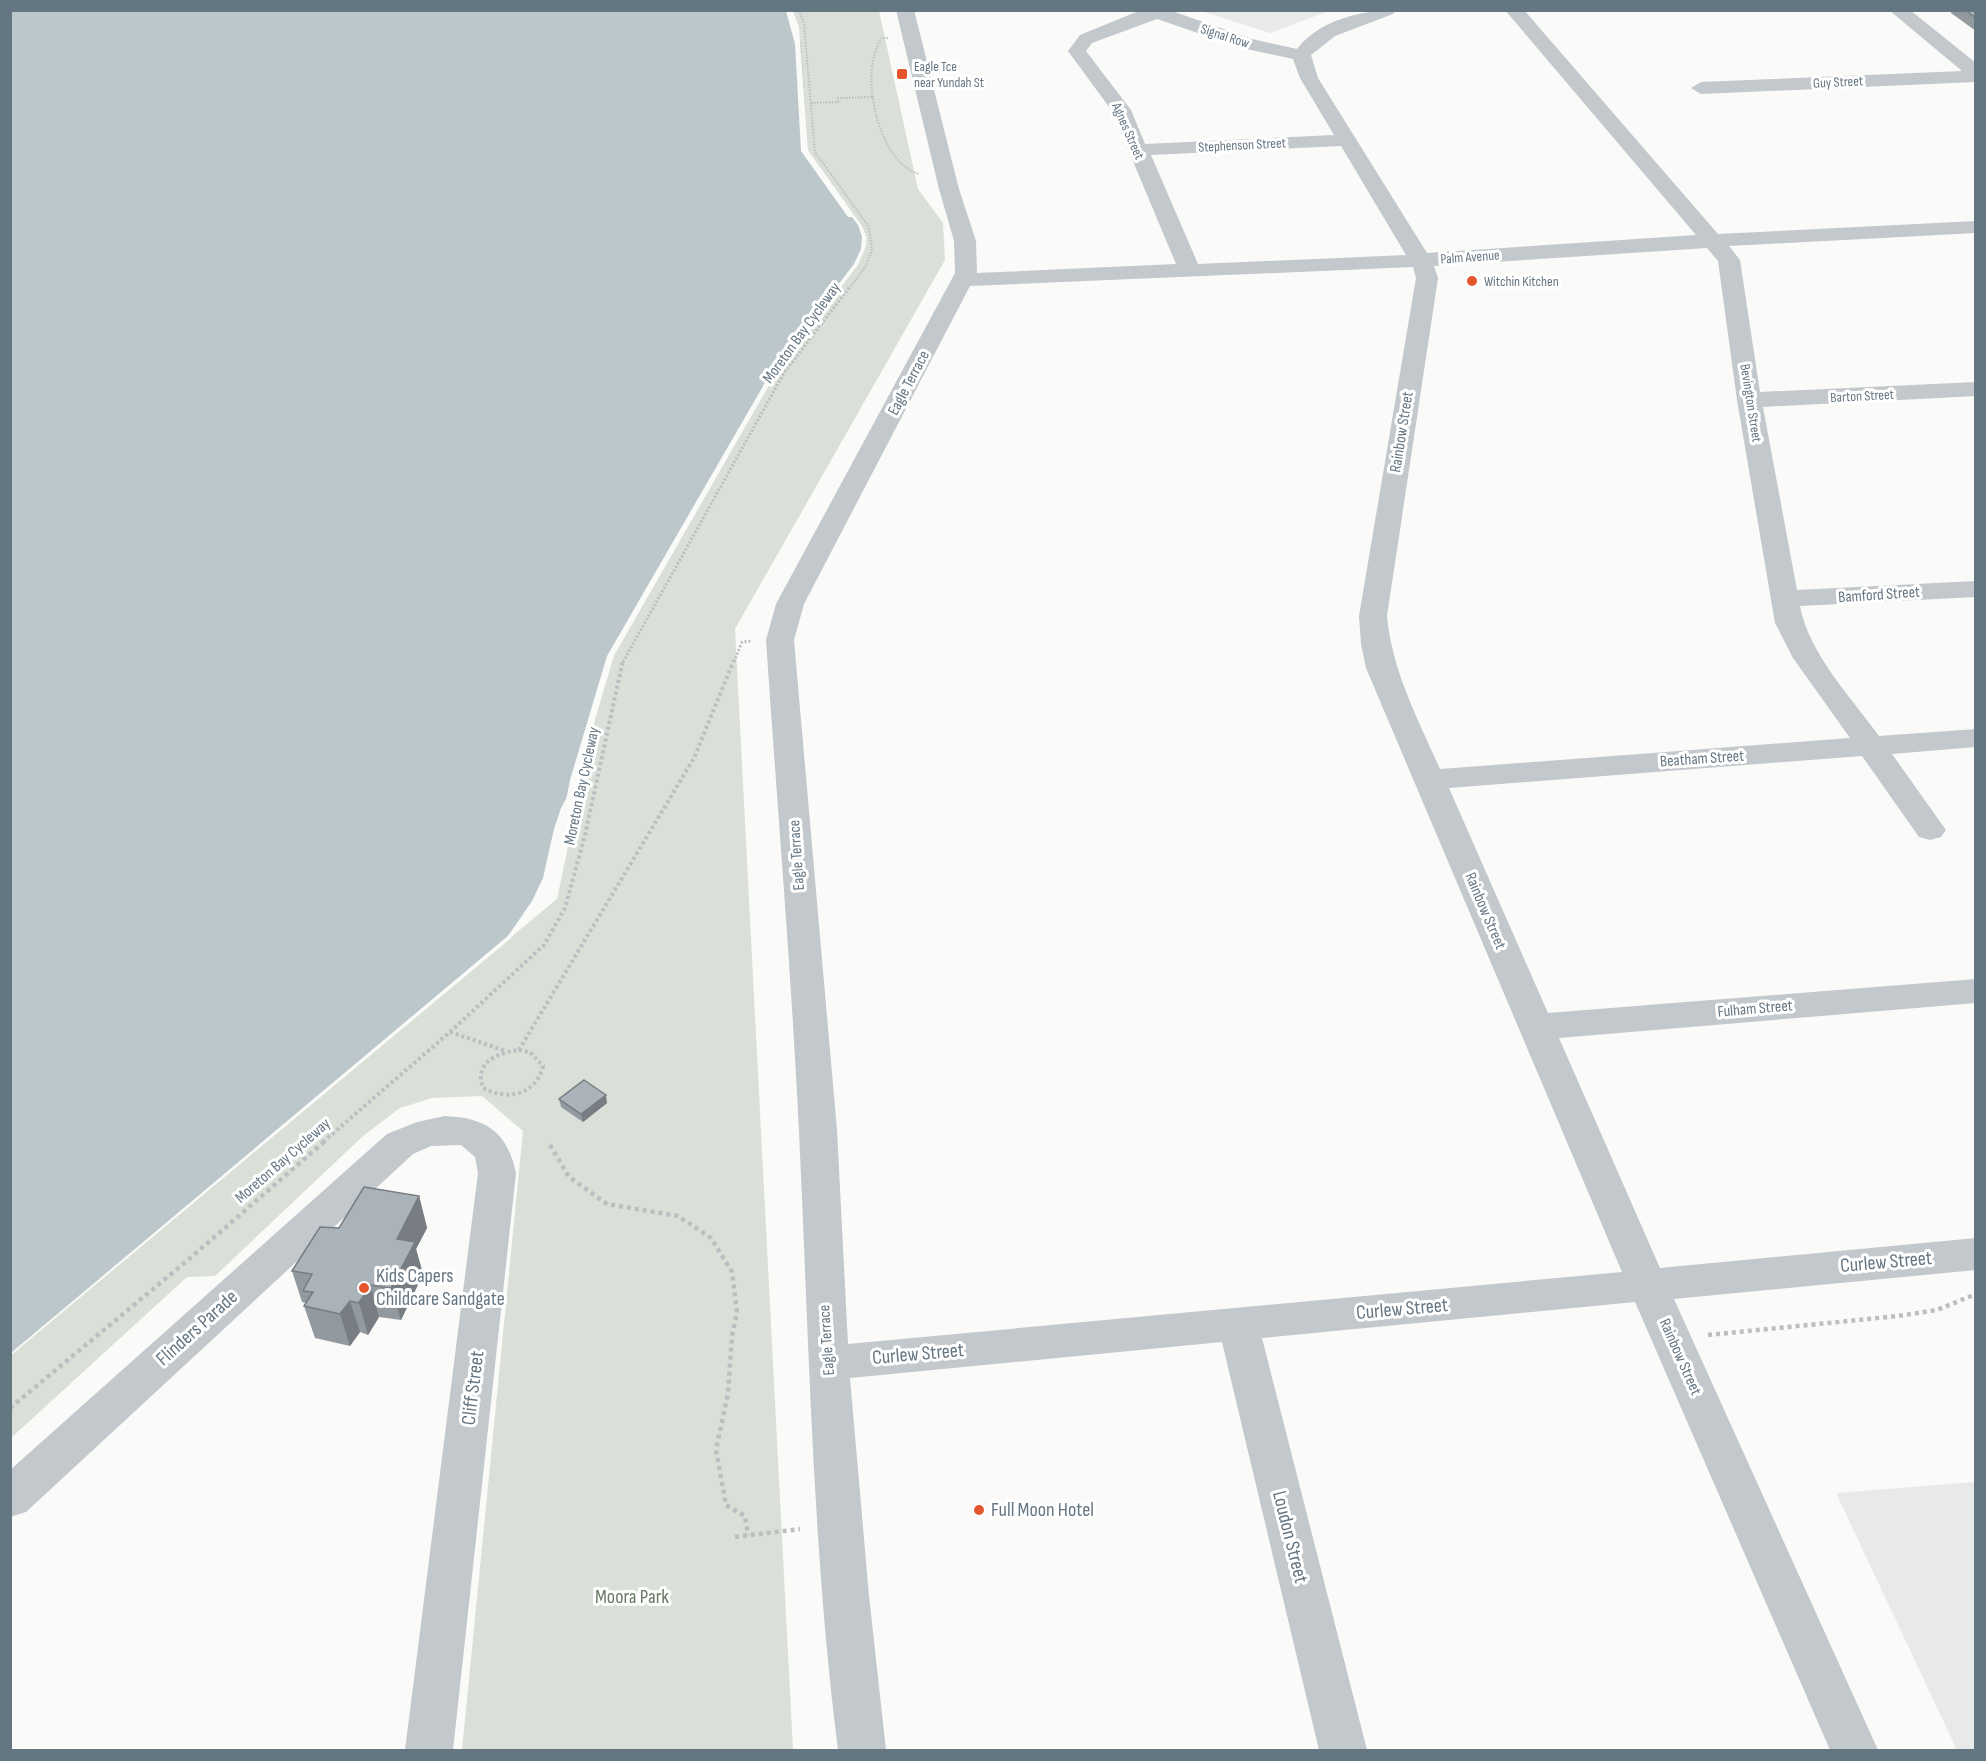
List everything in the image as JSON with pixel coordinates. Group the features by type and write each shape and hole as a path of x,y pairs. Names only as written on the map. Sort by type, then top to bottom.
{"street":[{"path":"1302,55 1306,47 1319,38 1387,10"},
{"name":"Bevington Street","path":"1514,10 1726,255 1732,268 1749,400 1783,598 1796,640 1868,747 1930,830"},
{"path":"1898,10 1976,75"},
{"name":"Eagle Terrace","path":"862,1750 846,1596 828,1363 818,1130 780,640 790,604 963,280 967,259 964,236 950,193 910,11"},
{"name":"Signal Row","path":"1153,12 1248,44 1302,55"},
{"name":"Agnes Street","path":"1153,12 1086,39 1077,51 1114,99 1189,268"},
{"name":"Rainbow Street","path":"1302,55 1304,69 1420,260 1426,284 1372,616 1375,644 1384,676 1648,1286 1854,1750"},
{"name":"Guy Street","path":"1701,88 1976,75"},
{"name":"Stephenson Street","path":"1137,150 1347,140"},
{"name":"Palm Avenue","path":"963,280 1189,268 1420,260 1976,227"},
{"name":"Barton Street","path":"1749,400 1976,389"},
{"name":"Bamford Street","path":"1783,598 1834,598 1976,589"},
{"name":"Beatham Street","path":"1428,780 1976,738"},
{"name":"Fulham Street","path":"1535,1027 1976,991"},
{"name":"Cliff Street","path":"383,1158 415,1135 452,1129 477,1137 489,1145 496,1157 497,1173 489,1257 429,1750"},
{"name":"Flinders Parade","path":"10,1497 383,1158"},
{"name":"Curlew Street","path":"828,1363 1976,1254"},
{"name":"Loudon Street","path":"1238,1324 1343,1750"}],"path":[{"name":"Moreton Bay Cycleway","path":"10,1408 188,1260 450,1032 544,945 560,917 585,835 624,656 784,373 866,266 872,250 869,227 815,152 804,24 799,10"},
{"path":"892,38 882,38 876,46 874,111 893,157 909,173 923,174"},
{"path":"811,103 874,97"},
{"path":"519,1050 694,758 742,642 758,641"},
{"path":"450,1032 506,1051 530,1052 543,1066 542,1075 537,1084 527,1091 503,1096 483,1088 478,1080 479,1071 485,1062 506,1051"},
{"path":"550,1145 569,1177 607,1204 678,1216 711,1238 732,1272 737,1312 732,1335 728,1393 716,1450 726,1505 745,1516 748,1535"},
{"path":"1726,1333 1908,1315 1938,1310 1961,1298 1976,1294"},
{"path":"735,1537 800,1529"}],"shaded area":[{"path":"1329,10 1270,33 1201,11"},
{"path":"11,11 793,11 801,44 808,150 862,226 867,242 858,265 775,375 614,656 576,780 561,808 554,829 543,878 532,901 508,936 11,1353"},
{"path":"1975,1482 1975,1750 1957,1750 1836,1493"}],"green space":[{"name":"Moora Park","path":"789,11 879,11 918,189 943,223 945,260 735,629 793,1750 462,1750 523,1131 482,1096 432,1098 400,1108 363,1136 215,1276 187,1277 11,1438 11,1350 557,899 609,653 804,148"}],"pier":[{"path":"786,11 793,11 799,27 808,150 862,226 867,238 866,246 858,265 775,375 614,656 574,790 565,806 570,780 607,656 770,374 854,264 861,249 862,237 858,225 852,217 848,217 801,151 795,44"},
{"path":"529,911 510,939 10,1356 508,936"}],"building":[{"path":"1965,10 1976,10 1976,18"},
{"path":"584,1080 606,1095 581,1114 559,1099"},
{"path":"364,1187 419,1196 397,1239 415,1242 391,1288 370,1285 359,1303 350,1301 340,1314 304,1306 313,1292 303,1291 312,1274 292,1271 320,1227 339,1228"}],"place":[{"name":"Eagle Tce near Yundah St","path":"902,74"},
{"name":"Witchin Kitchen","path":"1472,281"},
{"name":"Kids Capers Childcare Sandgate","path":"364,1288"},
{"name":"Full Moon Hotel","path":"979,1510"}]}
